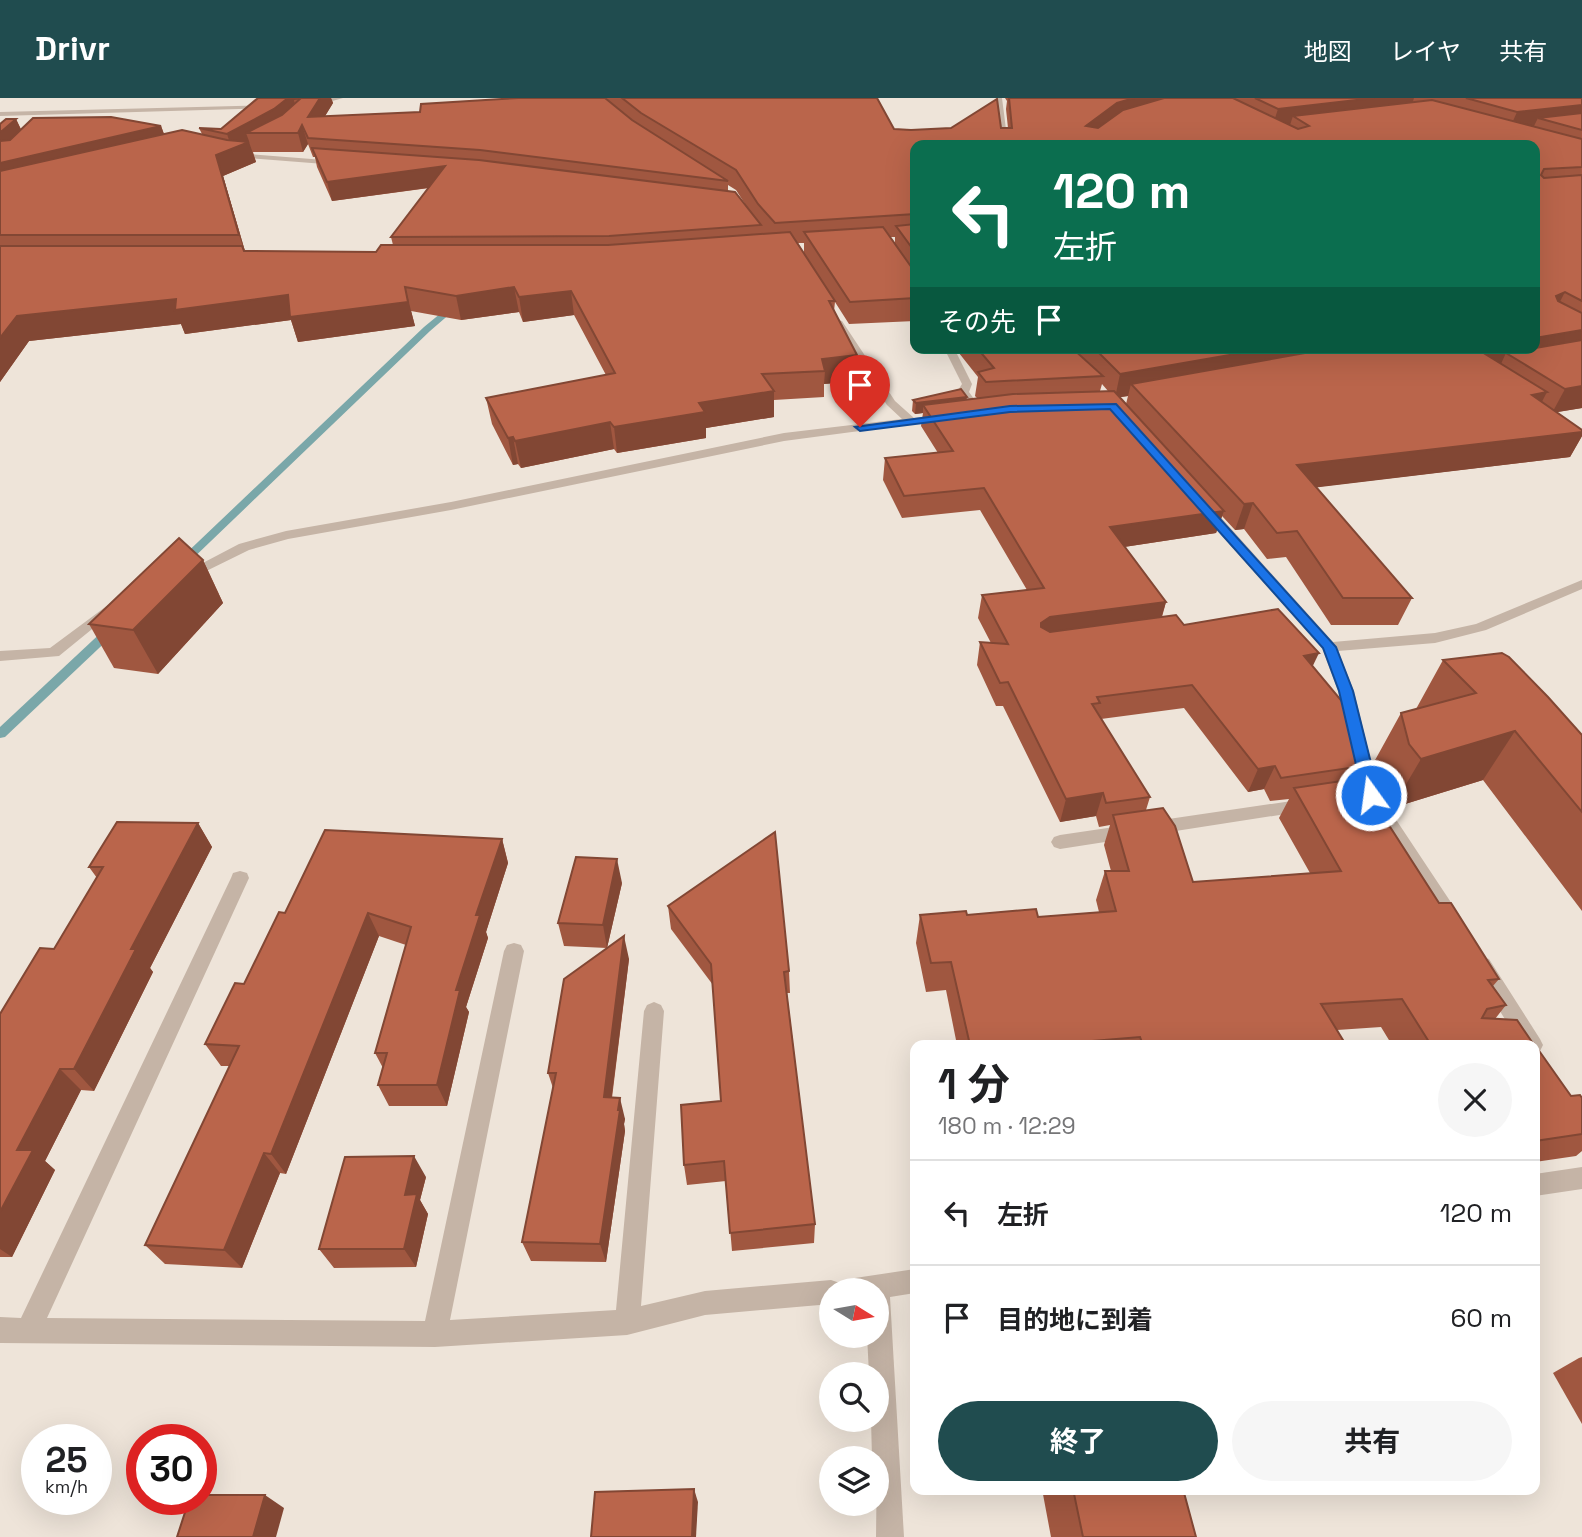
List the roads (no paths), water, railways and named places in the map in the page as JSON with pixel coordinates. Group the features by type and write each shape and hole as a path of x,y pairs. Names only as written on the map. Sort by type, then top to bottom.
{"street":[{"path":"300,108 340,98"},
{"path":"999,98 1003,140"},
{"path":"0,114 284,106"},
{"path":"234,156 254,146"},
{"path":"222,154 354,164"},
{"path":"830,309 891,403 911,421"},
{"path":"175,575 192,575 244,547 274,537 451,506 784,437 984,412 963,393 967,384 952,354"},
{"path":"1187,489 1293,614 1329,647 1346,691 1364,796 1467,943 1530,1040"},
{"path":"1329,647 1435,638 1481,627 1582,584"},
{"path":"0,656 54,653 120,598"},
{"path":"1060,842 1317,803"},
{"path":"29,1329 240,878"},
{"path":"435,1334 514,951"},
{"path":"627,1322 654,1011"},
{"path":"1540,1184 1582,1178"},
{"path":"889,1285 910,1282"},
{"path":"0,1330 435,1334 627,1322 705,1304 819,1293"},
{"path":"872,1348 890,1537"}],"waterway":[{"path":"182,563 427,329 455,306"},
{"path":"0,734 111,630"}]}
